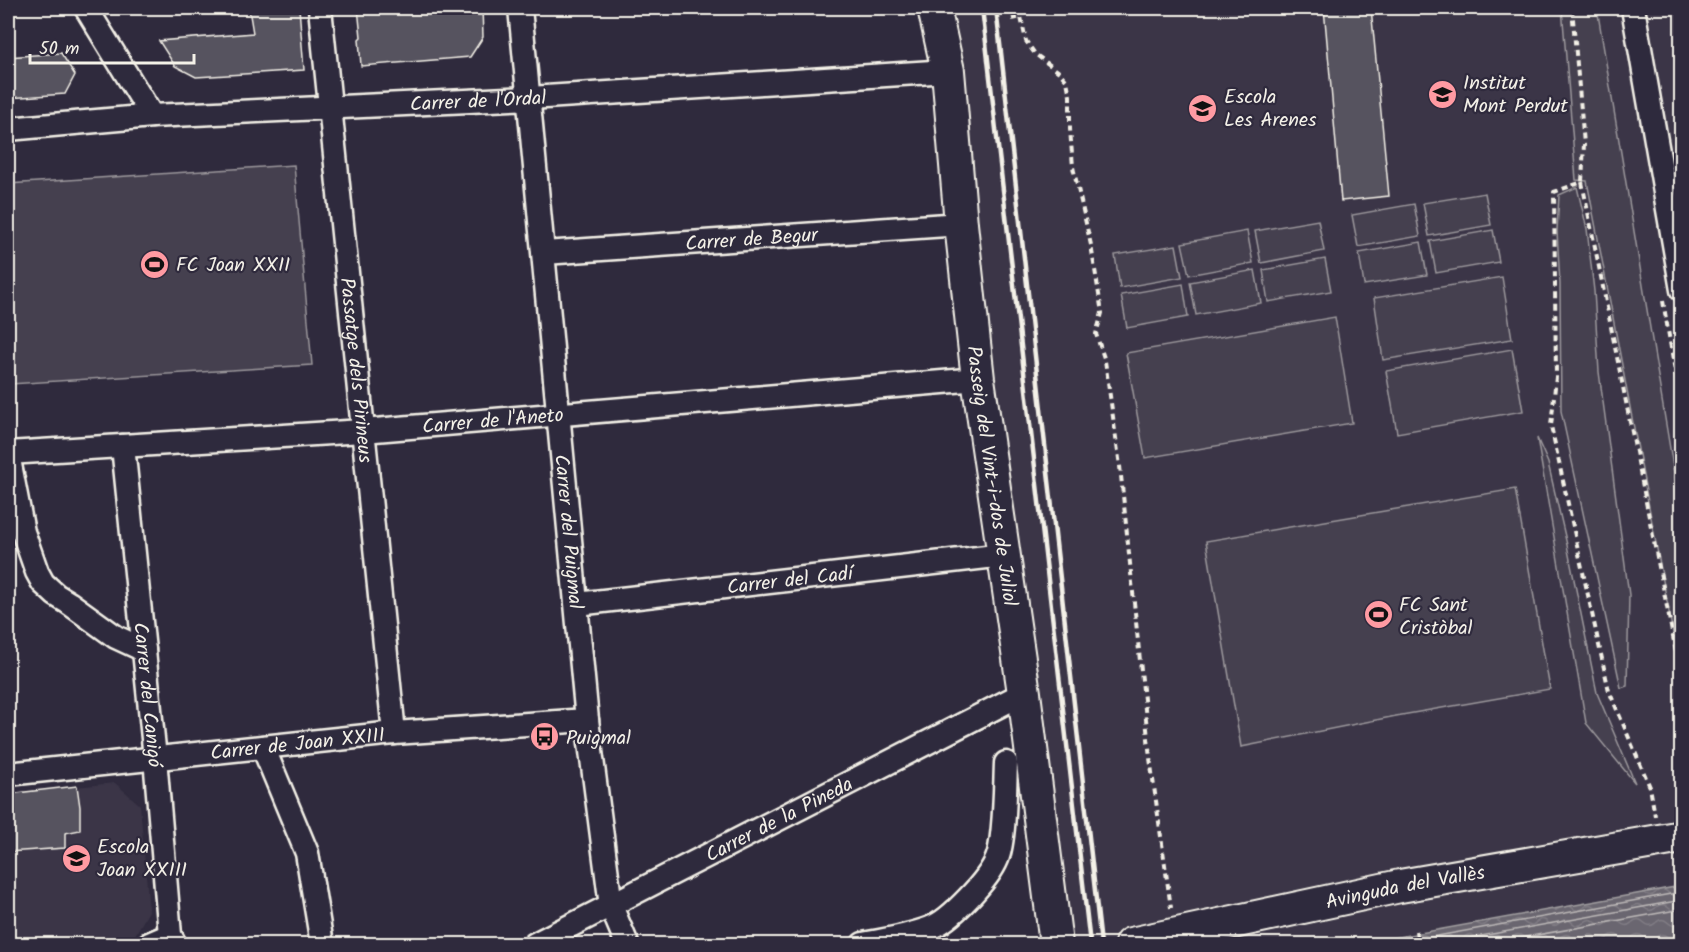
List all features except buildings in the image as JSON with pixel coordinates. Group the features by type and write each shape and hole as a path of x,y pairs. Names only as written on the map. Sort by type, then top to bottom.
{"main road":[{"name":"Passeig del Vint-i-dos de Juliol","path":"934,8 948,71 961,225 978,379 1024,693 1056,945"},
{"name":"Avinguda del Vallès","path":"1131,945 1400,886 1669,831"},
{"name":"Avinguda del Vallès","path":"1224,945 1392,907 1682,856"}],"street":[{"path":"86,8 152,116"},
{"name":"Passatge dels Pirineus","path":"320,8 328,108 394,733"},
{"name":"Carrer del Puigmal","path":"520,8 587,720 611,906 627,945"},
{"path":"1633,8 1682,290"},
{"name":"Carrer de l'Ordal","path":"8,129 152,116 530,98 948,71"},
{"name":"Carrer de Begur","path":"544,253 961,225"},
{"name":"Carrer de l'Aneto","path":"8,454 559,416 978,379"},
{"name":"Carrer del Canigó","path":"123,446 173,940"},
{"path":"8,454 23,532 43,583 56,595 116,637 144,650"},
{"name":"Carrer del Cadí","path":"577,604 1004,555"},
{"name":"Carrer de la Pineda","path":"535,945 1024,693"},
{"name":"Carrer de Joan XXIII","path":"8,774 394,733 587,720"},
{"path":"263,747 307,853 322,945"},
{"path":"863,945 932,927 953,912 978,887 997,859 1006,763"},
{"path":"149,945 173,940"}],"path":[{"path":"1572,8 1584,144 1582,182 1682,683 1680,696 1682,699"},
{"path":"1012,19 1021,17 1026,41 1035,54 1067,81 1070,96 1073,167 1091,245 1102,313 1096,334 1105,361 1120,466 1150,758 1172,912"},
{"path":"1582,182 1554,192 1556,377 1551,426 1609,691 1669,831"},
{"path":"1416,931 1418,945"}],"shaded area":[{"path":"934,8 1681,8 1681,944 1057,944"},
{"path":"1562,8 1597,8 1681,515 1681,675 1587,181 1576,180"},
{"name":"FC Joan XXII","path":"294,165 312,365 10,384 8,184"},
{"path":"1577,187 1587,229 1599,372 1629,595 1627,686 1621,688 1561,411 1560,284 1557,231 1559,195"},
{"path":"1485,193 1491,225 1429,236 1423,203"},
{"path":"1414,204 1420,236 1358,247 1352,215"},
{"path":"1318,220 1324,251 1261,263 1255,231"},
{"path":"1493,230 1499,262 1436,273 1430,241"},
{"path":"1247,231 1253,263 1189,275 1182,243"},
{"path":"1421,242 1427,275 1364,285 1359,253"},
{"path":"1176,245 1182,277 1120,288 1115,255"},
{"path":"1325,259 1331,291 1268,302 1263,270"},
{"path":"1255,270 1261,303 1196,315 1190,282"},
{"path":"1502,277 1512,339 1383,360 1374,298"},
{"path":"1183,284 1188,317 1127,328 1121,295"},
{"path":"1335,317 1352,423 1145,458 1126,353"},
{"path":"1512,349 1523,411 1397,433 1386,371"},
{"path":"1537,438 1548,463 1597,693 1635,783 1586,723"},
{"name":"FC Sant Cristòbal","path":"1515,489 1550,689 1396,716 1241,747 1206,541"},
{"name":"Escola Joan XXIII","path":"115,783 140,805 149,911 135,935 112,944 8,944 8,794"}],"water":[{"path":"1681,886 1681,944 1359,944"}],"railway":[{"path":"982,8 1090,944"},
{"path":"996,8 1101,944"}],"place":[{"name":"Institut Mont Perdut","path":"1442,94"},
{"name":"Escola Les Arenes","path":"1203,108"},
{"name":"FC Joan XXII","path":"155,264"},
{"name":"FC Sant Cristòbal","path":"1378,615"},
{"name":"Puigmal","path":"545,737"},
{"name":"Escola Joan XXIII","path":"76,858"}]}
